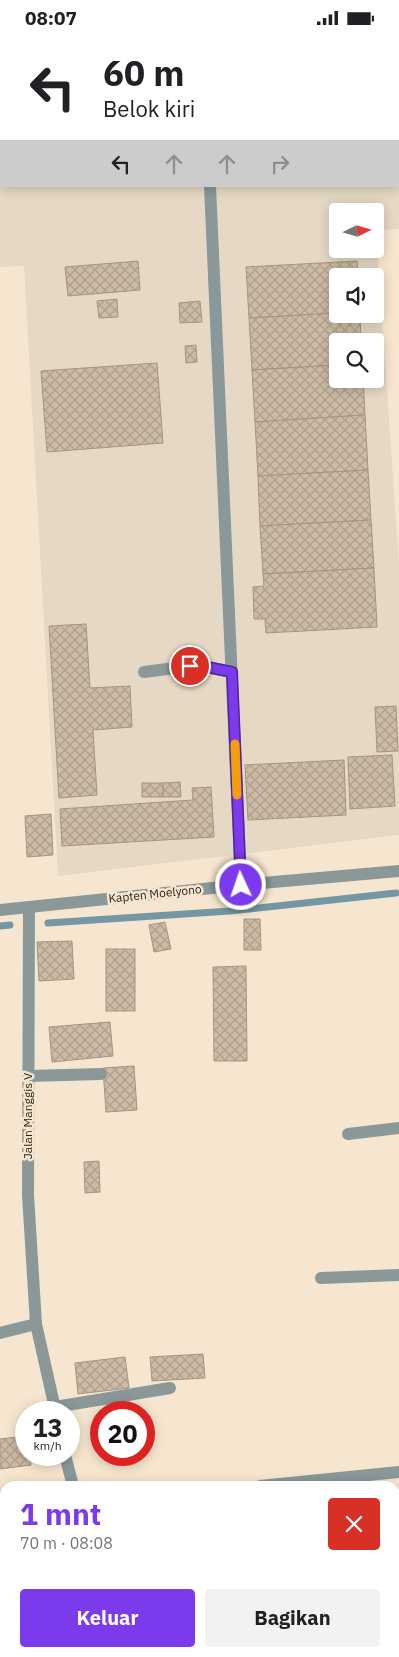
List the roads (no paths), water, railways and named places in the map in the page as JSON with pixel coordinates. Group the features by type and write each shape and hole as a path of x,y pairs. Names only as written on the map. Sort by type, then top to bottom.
{"street":[{"path":"210,187 241,885"},
{"path":"144,672 202,666 232,672"},
{"name":"Kapten Moelyono","path":"0,910 399,871"},
{"name":"Jalan Manggis V","path":"29,907 28,1195 36,1324 53,1401"},
{"path":"28,1076 101,1074"},
{"path":"348,1134 399,1128"},
{"path":"321,1278 399,1275"},
{"path":"0,1333 36,1324"},
{"path":"80,1405 170,1389"},
{"path":"68,1466 71,1481"},
{"path":"310,1481 399,1472"}],"waterway":[{"path":"48,923 230,911 396,893"},
{"path":"0,926 10,925"}]}
